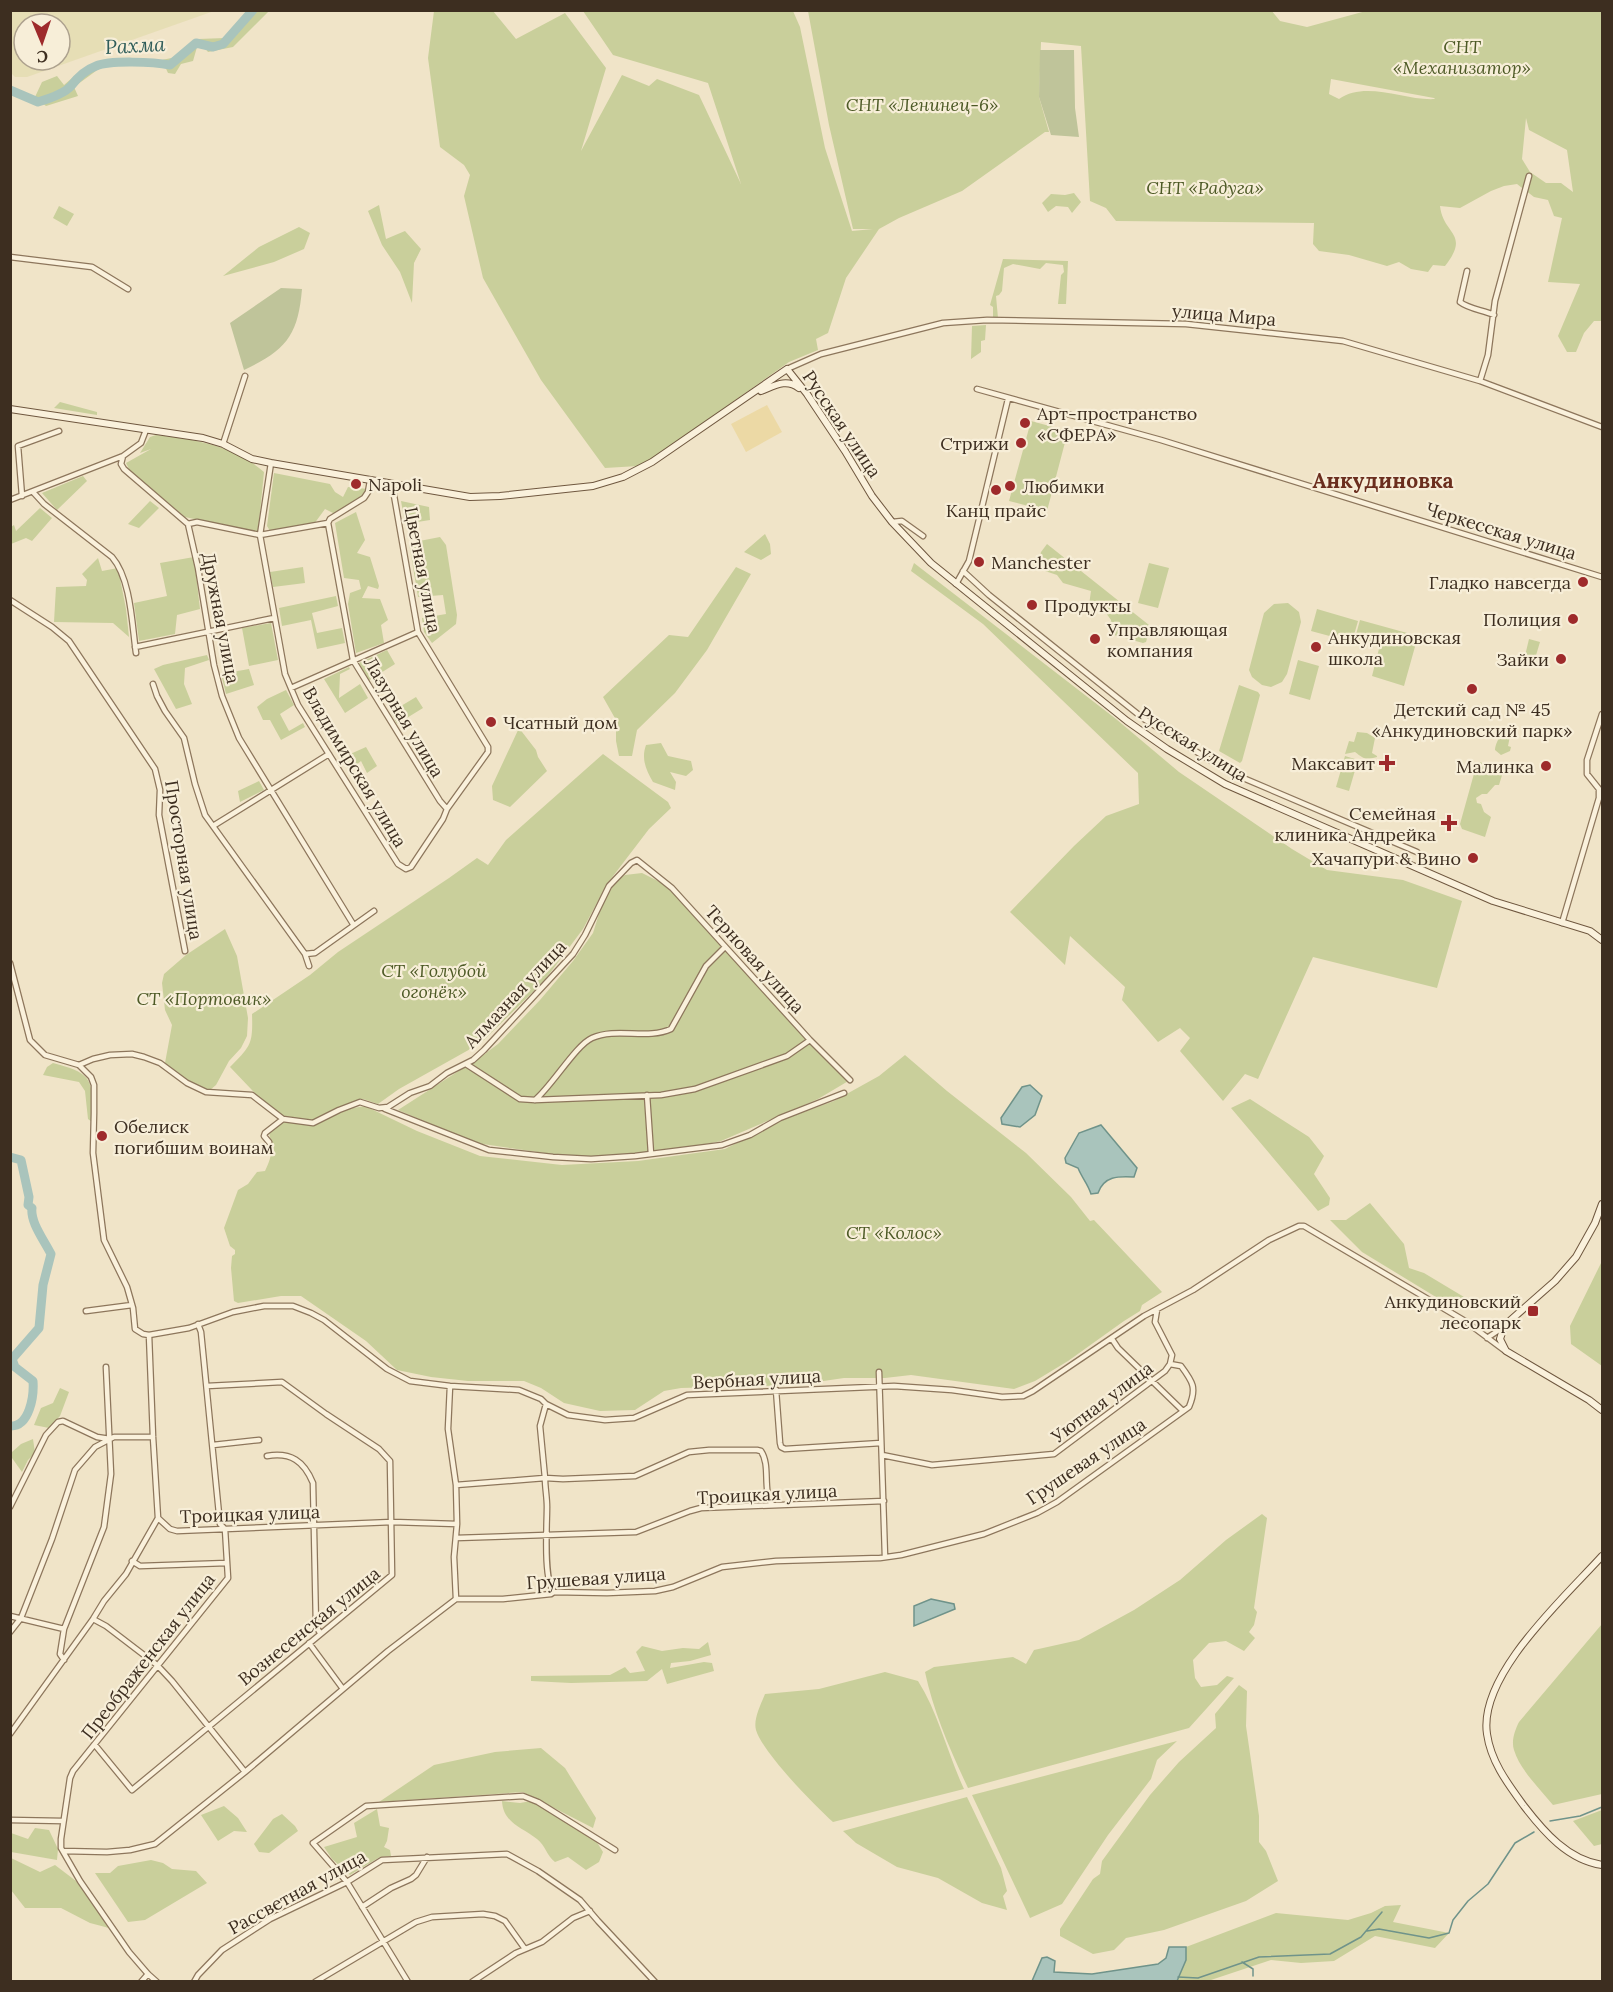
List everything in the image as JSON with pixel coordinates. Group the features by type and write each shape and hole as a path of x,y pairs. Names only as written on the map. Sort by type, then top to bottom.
{"street":[{"path":"1480,381 1488,355 1504,268 1529,176"},
{"path":"10,257 92,267 128,289"},
{"path":"1467,271 1460,302 1494,315"},
{"name":"улица Мира","path":"788,369 830,351 943,323 987,320 1162,323 1343,341 1480,381 1602,427"},
{"path":"10,409 203,438 223,444 243,455 271,462 458,496 487,498 564,490 606,483 624,477 652,462 788,369"},
{"name":"Русская улица","path":"788,369 845,451 872,496 892,522 931,563 1127,721 1167,749 1225,784 1493,900 1590,931"},
{"path":"223,444 245,376"},
{"path":"749,395 782,382 796,385 807,394"},
{"name":"Черкесская улица","path":"977,389 1172,443 1602,577"},
{"path":"956,584 969,561 1008,399"},
{"path":"10,500 123,456 141,443 146,430"},
{"path":"10,448 59,431"},
{"path":"18,446 22,496"},
{"path":"123,456 121,464 124,470 188,524 197,522 260,535 328,523 330,519 364,498 370,481"},
{"name":"Владимирская улица","path":"271,462 260,535 285,674 298,705 398,864 406,869 411,867 443,819 447,809"},
{"name":"Цветная улица","path":"392,484 418,632 488,747 488,752 447,809"},
{"path":"33,492 44,504 118,564 128,598 136,650 274,618"},
{"path":"892,522 902,521 923,536"},
{"name":"Лазурная улица","path":"328,523 353,660 447,809"},
{"name":"Дружная улица","path":"188,524 198,568 207,632 219,686 231,722 353,924"},
{"path":"963,571 989,595 1144,719 1229,772 1417,852"},
{"name":"Просторная улица","path":"10,600 69,641 155,769 160,790 159,815 185,951"},
{"path":"291,688 418,632"},
{"path":"153,684 161,704 184,738 202,808 305,954 309,966"},
{"path":"1562,923 1599,798 1599,789 1587,774 1587,760 1602,714"},
{"path":"213,826 329,754"},
{"name":"Терновая улица","path":"634,861 672,888 849,1080"},
{"name":"Алмазная улица","path":"382,1108 394,1105 480,1055 573,954 585,935 605,893 634,861"},
{"path":"305,954 315,953 374,911"},
{"path":"1590,931 1602,934"},
{"path":"1590,931 1602,940"},
{"path":"341,934 345,939"},
{"path":"535,1100 546,1091 591,1038 606,1035 663,1033 672,1029 706,966 726,947"},
{"path":"10,963 30,1040 45,1055 79,1065 88,1072 94,1085 93,1153 104,1240 127,1287 135,1329 149,1335"},
{"path":"466,1064 520,1099 661,1095 696,1089 787,1056 810,1040"},
{"path":"79,1065 110,1055 132,1054 160,1063 181,1079 201,1090 252,1095 283,1119 313,1123 360,1102 382,1108 469,1144 497,1151 581,1159 711,1147 735,1141 780,1118 844,1093"},
{"path":"647,1095 651,1154"},
{"path":"269,1142 264,1136 265,1133 283,1119"},
{"path":"1487,1338 1494,1335 1567,1267 1588,1237 1602,1204"},
{"name":"Вербная улица","path":"149,1335 189,1328 233,1312 264,1306 293,1306 324,1320 398,1376 422,1384 519,1390 541,1399 568,1415 582,1418 617,1420 634,1418 687,1395 776,1390 894,1386 952,1390 1002,1397 1023,1396 1144,1316 1193,1290 1269,1240 1293,1227 1304,1226 1457,1317 1487,1338"},
{"path":"86,1311 132,1305"},
{"name":"Уютная улица","path":"882,1455 932,1465 1054,1454 1165,1371 1172,1355 1155,1322 1157,1310"},
{"name":"Преображенская улица","path":"63,1851 61,1839 70,1778 228,1578 225,1529 219,1524 207,1386 201,1332 198,1324"},
{"path":"1504,1326 1500,1340 1506,1351"},
{"name":"Троицкая улица","path":"149,1335 158,1518 170,1529 177,1531 392,1522 457,1524"},
{"path":"1487,1338 1602,1410"},
{"path":"1112,1339 1118,1348 1183,1411 1189,1407 1195,1394 1190,1378 1181,1366 1170,1364"},
{"path":"64,1660 60,1654 64,1629 104,1527 111,1474 106,1367"},
{"path":"879,1372 885,1557"},
{"name":"Вознесенская улица","path":"95,1745 132,1790 392,1575 390,1461 379,1449 282,1382 207,1386"},
{"path":"63,1851 106,1852 130,1850 155,1844 245,1772 388,1651 456,1599 454,1557 457,1524 456,1485 448,1429 450,1386"},
{"path":"776,1390 781,1447 785,1449 881,1443"},
{"path":"546,1404 540,1426 549,1583 554,1592"},
{"name":"Грушевая улица","path":"456,1599 503,1599 554,1592 655,1591 673,1587 722,1567 776,1561 901,1555 984,1534 1037,1513 1057,1502 1183,1411"},
{"path":"10,1507 46,1435 58,1422 63,1421 97,1437 110,1439"},
{"path":"10,1632 21,1618 52,1539 75,1470 95,1447 114,1437 153,1437"},
{"path":"213,1445 259,1440"},
{"path":"456,1485 544,1478 635,1476 644,1474 689,1452 761,1451 764,1457 767,1496 772,1505"},
{"path":"267,1456 280,1454 297,1460 309,1472 313,1483 316,1626 320,1633"},
{"name":"Троицкая улица","path":"456,1538 636,1532 701,1508 884,1501"},
{"path":"10,1734 104,1601 126,1574 158,1518"},
{"path":"1602,1556 1545,1618 1507,1668 1491,1697 1486,1722 1490,1749 1496,1764 1527,1809 1561,1846 1579,1857 1602,1865"},
{"path":"132,1561 140,1566 227,1563"},
{"path":"10,1616 64,1629"},
{"path":"93,1619 157,1665 245,1772"},
{"path":"309,1643 343,1689"},
{"path":"408,1982 347,1882 313,1842 366,1806 517,1796 538,1802 601,1839 615,1850"},
{"path":"10,1820 63,1821"},
{"path":"63,1851 80,1881 129,1952 157,1982"},
{"name":"Рассветная улица","path":"194,1982 222,1950 270,1919 347,1882 382,1860 507,1854 574,1895 655,1982"},
{"path":"362,1907 391,1888 411,1879 427,1857"},
{"path":"472,1982 525,1949 542,1942 573,1918 590,1911"},
{"path":"315,1982 383,1940 416,1922 432,1917 483,1914 495,1916 504,1921 525,1949"},
{"path":"141,1982 148,1974"}],"shaded area":[{"path":"11,10 214,11 72,61 72,12 12,12 12,72 41,72 27,77 15,77 11,73"}],"green space":[{"path":"1271,10 1280,21 1307,27 1366,11 1602,11 1602,321 1594,321 1584,333 1576,352 1567,352 1558,336 1580,284 1548,282 1562,218 1554,216 1548,200 1534,197 1517,184 1491,191 1460,208 1440,206 1442,216 1456,240 1456,247 1445,266 1433,265 1428,272 1411,269 1399,262 1387,266 1349,255 1319,251 1313,244 1314,223 1116,221 1106,208 1090,201 1081,46 1041,42 1039,97 1049,132 1045,132 962,191 879,229 846,278 828,333 816,339 818,350 789,362 656,456 638,466 605,468 541,380 483,278 464,196 470,175 464,165 440,147 428,58 434,11 493,11 516,39 565,13 606,68 581,151 622,75 649,86 657,79 699,95 741,184 708,83 613,55 583,11 793,11 800,27 825,148 852,231 873,229 853,229 829,125 808,11","holes":["1331,79 1434,98 1435,99 1373,91 1361,91 1339,99 1329,94","1526,118 1529,130 1567,150 1573,192 1561,183 1546,183 1530,172 1522,159"]},
{"path":"248,11 269,11 233,47 208,52 198,39 225,38"},
{"path":"188,46 197,47 193,61 181,64 175,74 168,73 162,60 176,57"},
{"path":"1040,50 1074,50 1075,108 1079,137 1051,135 1039,97"},
{"path":"88,66 100,68 74,87 78,96 46,106 35,97 42,82 57,76 64,85"},
{"path":"1074,193 1081,202 1072,213 1068,207 1056,206 1048,212 1042,203 1051,194"},
{"path":"379,205 386,239 405,231 421,249 414,263 412,303 400,272 382,245 368,211"},
{"path":"59,206 74,214 67,226 53,218"},
{"path":"299,227 310,233 304,249 274,262 223,276 259,247"},
{"path":"1003,259 1068,261 1066,304 1058,304 1061,275 1064,272 1063,265 1046,263 1040,269 1013,264 1004,268 1002,291 996,296 998,318 993,319 993,307 990,305"},
{"path":"281,288 302,289 293,330 280,348 244,370 230,323"},
{"path":"986,325 985,340 981,341 981,352 971,359 972,326"},
{"path":"60,402 97,412 97,415 54,408"},
{"path":"1031,421 1068,431 1047,511 1009,501"},
{"path":"156,435 214,445 240,456 264,472 258,533 185,517 130,471 126,463 151,449 140,453 150,437"},
{"path":"274,473 330,484 335,492 343,497 348,487 368,489 363,498 335,514 325,509 314,524 270,531 267,526"},
{"path":"83,476 87,481 57,510 42,493"},
{"path":"150,501 159,508 139,528 128,524"},
{"path":"401,501 429,507 430,520 405,524"},
{"path":"40,508 52,518 32,541 26,538 11,544 11,527 14,525 16,531"},
{"path":"356,512 365,540 357,553 370,557 379,586 378,589 368,586 362,598 380,599 388,620 381,625 384,643 356,653 348,604 350,593 361,589 359,580 344,578 335,523"},
{"path":"765,534 770,544 771,554 761,560 744,552"},
{"path":"440,537 446,545 457,615 456,624 432,643 424,632 422,618 446,614 443,595 418,597 409,543"},
{"path":"1047,544 1149,625 1146,642 1110,634 1111,620 1106,613 1089,605 1091,591 1063,583 1057,575 1039,569 1037,566 1041,552"},
{"path":"194,557 200,609 177,615 175,634 139,641 134,603 167,596 160,563"},
{"path":"98,558 102,571 118,568 129,637 113,623 54,622 56,587 86,586 87,580 82,574"},
{"path":"914,563 1116,719 1179,772 1292,849 1327,870 1403,880 1462,901 1437,988 1313,957 1258,1079 1245,1074 1223,1101 1180,1051 1190,1038 1180,1028 1158,1042 1122,1000 1125,987 1070,936 1065,965 1010,912 1106,816 1139,804 1138,773 983,624 911,571"},
{"path":"1149,563 1169,568 1158,608 1138,603"},
{"path":"303,567 305,583 273,587 270,572"},
{"path":"736,567 751,574 707,650 675,693 637,730 632,756 619,756 616,720 603,697 669,635 688,637"},
{"path":"336,596 338,606 312,613 317,633 342,628 345,643 317,649 311,620 282,626 279,608"},
{"path":"1288,603 1299,612 1301,622 1287,674 1282,682 1271,687 1262,685 1252,677 1249,670 1264,613 1274,604"},
{"path":"1317,609 1358,621 1352,642 1311,631"},
{"path":"1360,620 1418,636 1404,686 1372,676 1380,645 1355,638"},
{"path":"271,623 278,660 249,666 242,628"},
{"path":"1529,639 1540,642 1534,662 1524,660"},
{"path":"387,650 395,664 368,681 359,663"},
{"path":"207,655 209,660 185,668 184,684 192,704 176,709 154,669"},
{"path":"1298,660 1319,666 1310,700 1289,694"},
{"path":"349,667 350,669 340,674 339,698 360,684 368,698 345,713 324,679"},
{"path":"249,669 254,685 226,694 221,674"},
{"path":"1239,685 1258,692 1260,695 1240,763 1219,751"},
{"path":"286,690 294,705 280,714 289,731 303,723 305,727 281,740 270,720 263,720 257,707 267,699"},
{"path":"416,697 423,708 397,724 391,712"},
{"path":"519,728 536,750 547,771 510,807 493,800 492,786"},
{"path":"1357,732 1367,733 1375,738 1372,753 1377,757 1365,758 1355,752 1345,754 1349,741 1354,742"},
{"path":"1504,733 1510,736 1508,746 1511,747 1510,751 1501,755 1495,748"},
{"path":"661,743 668,756 691,761 693,770 686,776 670,772 676,782 675,790 653,782 645,764 646,745"},
{"path":"366,747 377,766 367,773 361,761 349,771 346,765 348,755"},
{"name":"СТ «Голубой огонёк»","path":"603,754 668,802 671,808 649,829 607,884 583,929 544,981 481,1043 399,1089 378,1104 363,1099 310,1122 284,1117 268,1107 230,1067 249,1044 252,1014 310,975 338,952 477,858 488,865 506,840"},
{"path":"1345,756 1358,760 1349,791 1336,787"},
{"path":"1477,763 1502,769 1503,772 1499,785 1495,785 1487,794 1476,798 1484,812 1491,817 1485,837 1462,829 1460,824"},
{"path":"259,781 264,790 240,802 238,791"},
{"path":"642,873 672,888 850,1080 818,1099 721,1141 688,1148 623,1155 572,1157 476,1143 398,1110 498,1044 573,961 593,933 603,901 616,881 625,875"},
{"name":"СТ «Портовик»","path":"225,929 237,956 248,1018 247,1036 241,1048 229,1061 216,1085 210,1090 197,1087 185,1080 165,1063 172,1025 165,1010 162,983 164,974 186,955"},
{"name":"СТ «Колос»","path":"905,1055 1026,1153 1071,1197 1090,1221 1094,1220 1162,1292 1142,1305 1140,1311 1068,1361 1035,1381 1014,1389 911,1375 885,1378 844,1378 796,1385 681,1388 664,1391 635,1410 600,1411 564,1403 541,1388 524,1381 468,1381 397,1370 366,1341 301,1296 281,1296 238,1303 234,1301 231,1268 235,1250 230,1246 224,1228 238,1190 248,1184 257,1172 265,1171 271,1152 269,1133 284,1122 312,1125 342,1110 365,1106 417,1131 480,1156 562,1165 638,1161 725,1149 782,1120 834,1101 879,1076"},
{"path":"53,1063 77,1071 89,1081 92,1097 92,1122 88,1119 85,1091 79,1082 43,1075 47,1067"},
{"path":"1250,1099 1309,1137 1324,1156 1314,1174 1330,1198 1329,1205 1318,1211 1231,1108"},
{"path":"1370,1203 1404,1244 1409,1268 1424,1273 1464,1297 1454,1308 1362,1252 1330,1220 1346,1220"},
{"path":"1602,1261 1602,1366 1571,1344 1570,1326"},
{"path":"60,1388 69,1392 60,1416 49,1428 34,1425 41,1408 53,1403"},
{"path":"33,1439 35,1453 28,1460 22,1472 12,1458 12,1452 21,1444"},
{"path":"1262,1514 1267,1518 1254,1608 1257,1612 1254,1625 1249,1632 1255,1638 1244,1651 1226,1641 1209,1643 1193,1660 1195,1678 1201,1687 1217,1685 1227,1676 1234,1678 1189,1728 968,1788 949,1746 925,1672 934,1667 1013,1657 1026,1664 1034,1650 1079,1640 1134,1610 1180,1580 1226,1540"},
{"path":"1602,1624 1602,1794 1553,1805 1521,1765 1514,1750 1514,1736 1519,1722"},
{"path":"708,1642 711,1655 671,1663 670,1668 704,1662 712,1663 714,1671 667,1684 662,1669 647,1681 571,1683 531,1681 531,1676 610,1675 625,1667 630,1673 645,1671 636,1652 642,1646 662,1651 683,1648 699,1649"},
{"path":"885,1672 918,1681 937,1720 964,1789 833,1822 768,1752 756,1730 758,1712 765,1694 819,1689"},
{"path":"1239,1685 1247,1691 1246,1726 1259,1816 1259,1842 1266,1851 1278,1881 1246,1901 1164,1930 1126,1938 1114,1950 1093,1954 1060,1936 1060,1929 1093,1879 1100,1874 1102,1861 1150,1795 1179,1762 1216,1728 1215,1714"},
{"path":"1177,1741 1157,1760 1151,1779 1108,1835 1062,1904 1030,1918 972,1795"},
{"path":"541,1748 565,1768 596,1818 593,1828 523,1792 379,1802 434,1765 495,1752"},
{"path":"967,1797 1001,1868 1007,1891 1003,1896 1007,1910 982,1903 938,1878 897,1867 856,1843 843,1831"},
{"path":"502,1801 520,1803 531,1801 595,1839 603,1852 599,1862 586,1870 568,1857 555,1862 540,1841 510,1820"},
{"path":"224,1806 238,1818 247,1832 234,1831 218,1841 201,1815"},
{"path":"377,1809 380,1826 389,1828 384,1847 390,1850 391,1856 380,1857 350,1875 332,1859 324,1847 357,1837 354,1823"},
{"path":"1602,1810 1602,1844 1594,1846 1573,1821"},
{"path":"282,1814 298,1831 269,1853 259,1852 254,1844 273,1819"},
{"path":"35,1828 49,1830 58,1849 57,1860 11,1852 11,1833 28,1839"},
{"path":"11,1858 40,1872 55,1865 76,1881 109,1928 90,1923 61,1908 25,1908 11,1890"},
{"path":"151,1860 163,1863 172,1869 196,1871 207,1883 145,1920 128,1922 95,1873 110,1873 118,1866"},
{"path":"1401,1905 1393,1922 1449,1933 1435,1948 1375,1936 1334,1961 1301,1963 1271,1960 1208,1981 1177,1982 1186,1960 1186,1947 1276,1913 1348,1920 1385,1906"}],"sand":[{"path":"767,405 782,432 746,452 731,424"}],"water":[{"path":"1030,1085 1042,1096 1035,1115 1020,1127 1002,1124 1001,1118 1022,1087"},
{"path":"1101,1125 1137,1168 1134,1177 1112,1178 1104,1183 1098,1193 1091,1194 1078,1168 1066,1163 1065,1158 1079,1133"},
{"path":"931,1599 954,1604 955,1609 914,1626 914,1606"},
{"path":"1169,1947 1186,1947 1186,1960 1177,1981 1032,1981 1042,1958 1047,1957 1055,1961 1054,1972 1092,1974 1158,1964 1166,1958"}],"waterway":[{"name":"Рахма","path":"10,90 38,102 68,89 85,72 103,64 132,62 170,65 196,43 213,47 223,44 253,10"},
{"path":"10,1157 21,1160 29,1197 28,1205 32,1208 35,1225 51,1254 43,1285 39,1328 12,1359 15,1367 33,1381 33,1394 26,1416 17,1425 10,1426"},
{"path":"1550,1821 1580,1816 1602,1807"},
{"path":"1367,1931 1379,1929 1429,1938 1449,1933 1453,1920 1468,1901 1488,1884 1515,1843 1534,1832"},
{"path":"1178,1977 1198,1978 1259,1957 1330,1954 1361,1937 1382,1912"},
{"path":"1242,1962 1253,1969 1253,1976"}],"place":[{"name":"Арт-пространство «СФЕРА»","path":"1025,423"},
{"name":"Стрижи","path":"1021,443"},
{"name":"Napoli","path":"356,484"},
{"name":"Любимки","path":"1010,486"},
{"name":"Канц прайс","path":"996,490"},
{"name":"Manchester","path":"979,562"},
{"name":"Гладко навсегда","path":"1583,582"},
{"name":"Продукты","path":"1032,605"},
{"name":"Полиция","path":"1573,619"},
{"name":"Управляющая компания","path":"1095,639"},
{"name":"Анкудиновская школа","path":"1316,647"},
{"name":"Зайки","path":"1561,659"},
{"name":"Детский сад № 45 «Анкудиновский парк»","path":"1472,689"},
{"name":"Чсатный дом","path":"491,722"},
{"name":"Максавит","path":"1387,763"},
{"name":"Малинка","path":"1546,766"},
{"name":"Семейная клиника Андрейка","path":"1449,823"},
{"name":"Хачапури & Вино","path":"1473,858"},
{"name":"Обелиск погибшим воинам","path":"102,1136"},
{"name":"Анкудиновский лесопарк","path":"1533,1311"}],"district":[{"name":"Анкудиновка","path":"1383,480"}],"park label":[{"name":"СНТ «Механизатор»","path":"1462,56"},
{"name":"СНТ «Ленинец-6»","path":"922,104"},
{"name":"СНТ «Радуга»","path":"1205,187"}]}
